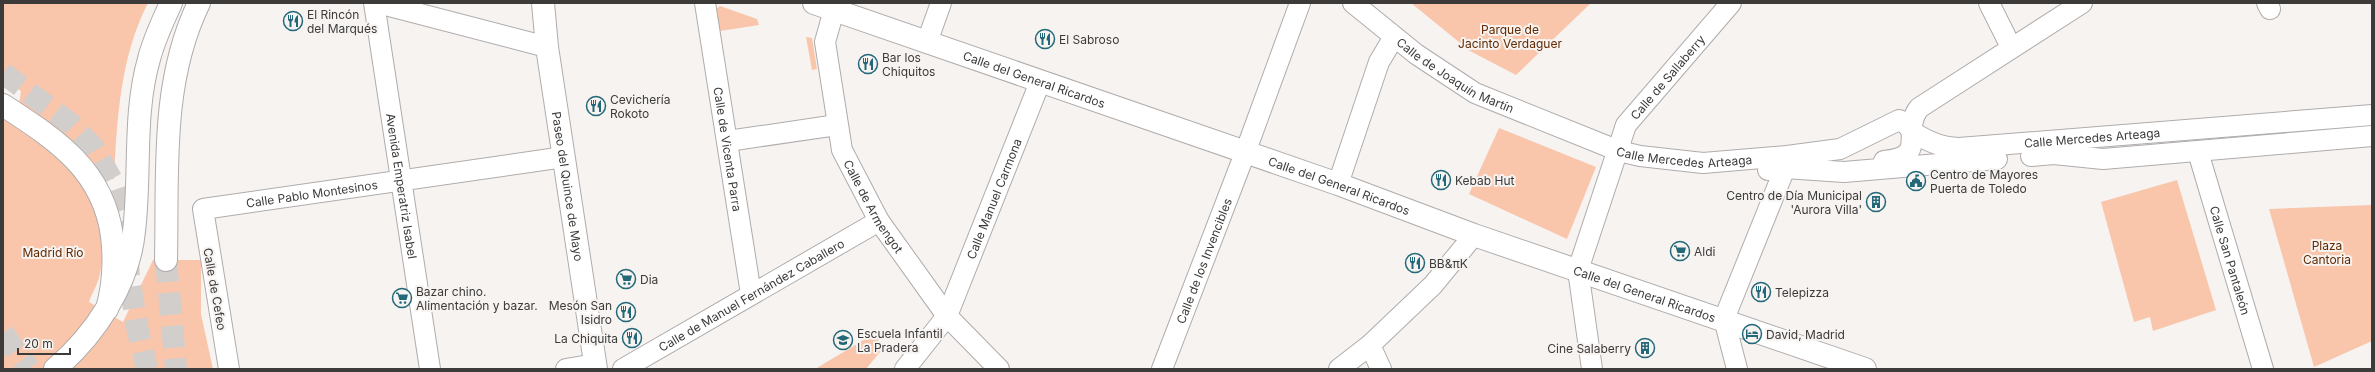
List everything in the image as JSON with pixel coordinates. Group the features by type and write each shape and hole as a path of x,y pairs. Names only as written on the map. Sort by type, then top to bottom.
{"main road":[{"path":"55,369 84,341 107,309 121,280 130,255 134,231 138,137 148,59 159,28 171,3"},
{"path":"166,260 168,113 176,66 199,3"},
{"name":"Paseo del Quince de Mayo","path":"543,3 547,47 596,367"},
{"name":"Calle del General Ricardos","path":"824,6 1338,184 1474,235 1724,319 1865,369"},
{"path":"3,105 63,147 84,170 102,196 110,221 114,250 112,290 107,309"}],"street":[{"name":"Avenida Emperatriz Isabel","path":"374,3 400,181 430,369"},
{"path":"378,3 547,47"},
{"name":"Calle de Vicenta Parra","path":"705,3 751,294"},
{"path":"927,42 941,3"},
{"name":"Calle de los Invencibles","path":"1162,369 1245,153 1300,3"},
{"path":"1353,3 1394,37"},
{"name":"Calle de Sallaberry","path":"1578,270 1619,151 1626,125 1731,3"},
{"path":"1989,3 2011,47"},
{"path":"1911,128 1912,120 1919,108 2011,47 2082,3"},
{"name":"Calle de Armengot","path":"824,6 825,42 842,150 879,221 947,316 999,369"},
{"name":"Calle de Joaquín Martín","path":"1338,184 1379,62 1394,37 1447,76 1474,93 1619,151"},
{"name":"Calle Manuel Carmona","path":"905,369 947,316 1040,82"},
{"name":"Calle Mercedes Arteaga","path":"1619,151 1640,156 1703,163 1840,149 1895,121 1903,121 1918,134 1943,146 1959,148 2372,115"},
{"path":"728,141 837,125"},
{"name":"Calle Mercedes Arteaga","path":"1844,172 1858,164 1899,159 1906,156 1911,148 1911,128"},
{"name":"Calle Mercedes Arteaga","path":"1619,151 1636,169 1705,175 1785,168 1844,172 2054,154 2103,159 2372,136"},
{"name":"Calle San Pantaleón","path":"2198,152 2263,369"},
{"name":"Calle Pablo Montesinos","path":"203,209 564,157"},
{"path":"1737,369 1724,319 1785,168"},
{"name":"Calle de Cefeo","path":"203,209 229,369"},
{"name":"Calle de Manuel Fernández Caballero","path":"623,369 879,221"},
{"path":"1340,369 1370,345 1433,285 1474,235"},
{"path":"1578,270 1592,369"},
{"path":"1370,345 1382,369"},
{"path":"566,369 596,367"}],"green space":[{"path":"3,3 148,3 131,45 126,67 119,112 114,179 105,180 88,158 19,105 21,91 3,80"},
{"name":"Parque de Jacinto Verdaguer","path":"1411,3 1591,3 1516,75 1470,51"},
{"path":"720,6 757,19 759,25 720,31 716,9"},
{"path":"806,37 812,38 817,69 812,70"},
{"name":"Madrid Río","path":"3,117 44,146 63,163 78,181 91,201 99,223 103,247 100,274 89,302 123,322 153,260 201,260 201,314 213,369 3,369"},
{"path":"1499,128 1596,167 1567,239 1469,194"},
{"path":"2177,180 2216,310 2153,331 2150,317 2134,322 2101,202"},
{"name":"Plaza Cantoria","path":"2372,205 2372,341 2314,367 2269,209"},
{"path":"877,332 880,352 866,369 815,369"}],"tunnel":[{"path":"3,73 71,124 94,148 113,182 124,215 129,277 137,327 147,369"},
{"path":"166,260 176,369"},
{"path":"3,333 29,369"}],"place":[{"name":"El Rincón del Marqués","path":"293,21"},
{"name":"El Sabroso","path":"1045,39"},
{"name":"Bar los Chiquitos","path":"868,64"},
{"name":"Cevichería Rokoto","path":"596,106"},
{"name":"Kebab Hut","path":"1441,180"},
{"name":"Centro de Mayores Puerta de Toledo","path":"1916,181"},
{"name":"Centro de Día Municipal 'Aurora Villa'","path":"1876,202"},
{"name":"Aldi","path":"1680,251"},
{"name":"BB&πK","path":"1415,263"},
{"name":"Dia","path":"626,279"},
{"name":"Telepizza","path":"1761,292"},
{"name":"Bazar chino. Alimentación y bazar.","path":"402,298"},
{"name":"Mesón San Isidro","path":"626,312"},
{"name":"David, Madrid","path":"1752,334"},
{"name":"La Chiquita","path":"632,338"},
{"name":"Escuela Infantil La Pradera","path":"843,340"},
{"name":"Cine Salaberry","path":"1645,348"}]}
